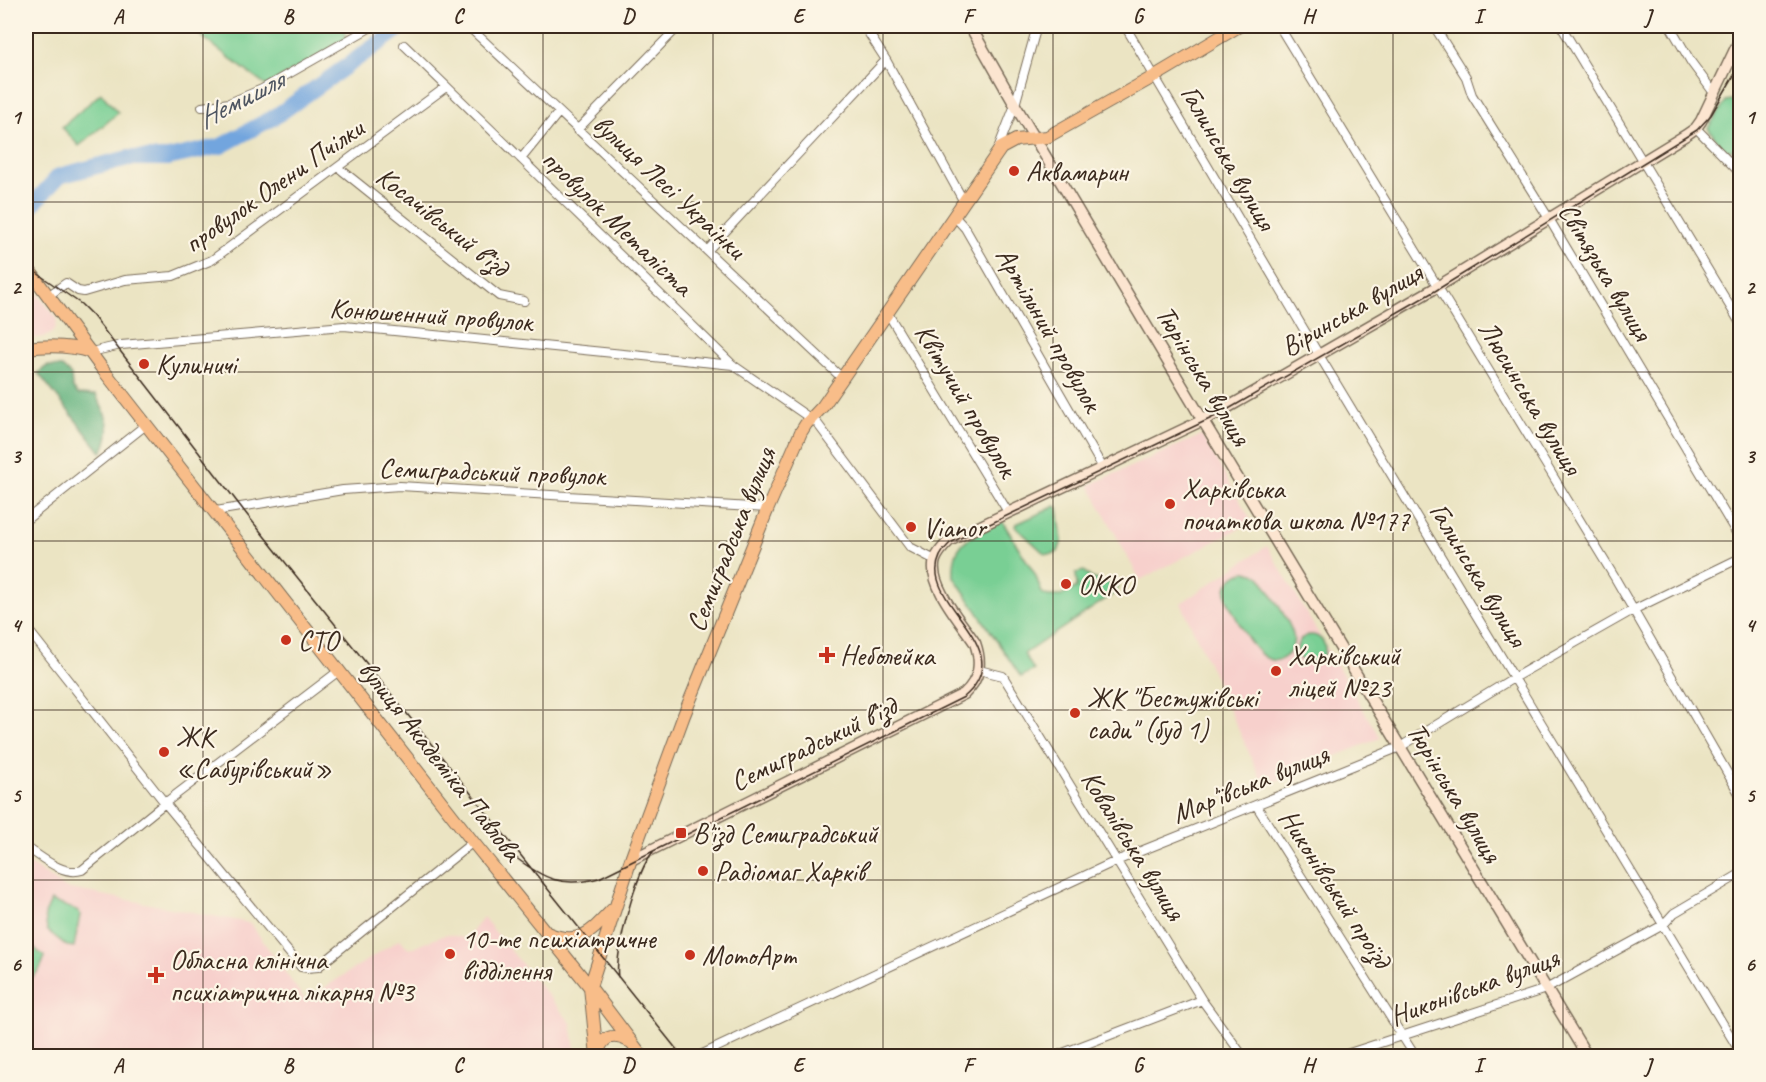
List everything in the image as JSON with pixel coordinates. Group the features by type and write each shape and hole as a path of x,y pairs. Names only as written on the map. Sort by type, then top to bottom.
{"main road":[{"name":"Тюрінська вулиця","path":"970,26 1203,420 1587,1056"},
{"path":"997,152 1010,142 1047,137 1239,26"},
{"path":"1696,128 1740,39"},
{"name":"Віринська вулиця","path":"935,560 940,550 949,541 1203,420 1319,355 1437,287 1696,128"},
{"name":"Семиградська вулиця","path":"590,987 631,860 684,715 801,432 823,406 997,152"},
{"name":"вулиця Академіка Павлова","path":"26,266 642,1056"},
{"path":"26,348 57,346 91,352"},
{"path":"935,560 933,572 936,585 975,643 979,656 979,670"},
{"name":"Семиградський в’їзд","path":"631,860 964,694 973,685 979,670"},
{"path":"547,933 566,939 583,936 616,906"},
{"path":"590,987 597,1056"},
{"path":"597,1056 606,1038 615,1036 629,1041"}],"street":[{"path":"202,107 229,103 262,89 373,26"},
{"name":"вулиця Лесі Українки","path":"468,26 842,378"},
{"path":"578,130 679,26"},
{"path":"864,26 886,60 964,202"},
{"name":"Семиградська вулиця","path":"997,152 1015,105 1037,26"},
{"name":"Галинська вулиця","path":"1125,26 1319,355 1740,1052"},
{"name":"Люсинська вулиця","path":"1279,26 1633,610 1740,795"},
{"name":"Світязька вулиця","path":"1434,26 1466,77 1472,95 1549,219 1740,539"},
{"path":"1561,26 1740,323"},
{"path":"1670,26 1691,62 1714,93"},
{"name":"провулок Металіста","path":"404,45 733,365 811,418"},
{"path":"707,251 886,60"},
{"name":"провулок Олени Пчілки","path":"48,296 66,282 78,291 84,292 125,280 173,276 212,260 446,87"},
{"path":"520,159 559,112"},
{"path":"1696,128 1740,173"},
{"name":"Косачівський в’їзд","path":"339,168 499,296 524,301"},
{"name":"Артільний провулок","path":"954,216 965,228 1102,468"},
{"name":"Квітучий провулок","path":"887,312 1008,512"},
{"name":"Конюшенний провулок","path":"91,352 121,345 344,326 733,365"},
{"path":"811,418 821,427 910,547 935,560"},
{"path":"26,520 147,424"},
{"name":"Семиградський провулок","path":"216,511 343,490 400,486 768,508"},
{"name":"Мар'ївська вулиця","path":"698,1056 1116,861 1400,747 1515,677 1633,610 1740,558"},
{"path":"26,627 165,803 301,967 318,967 473,842"},
{"path":"26,847 62,870 76,872 82,870 165,803 340,670"},
{"name":"Ковалівська вулиця","path":"979,670 1004,676 1202,1000 1243,1056"},
{"name":"Никонівський проїзд","path":"1256,805 1415,1056"},
{"name":"Никонівська вулиця","path":"1340,1056 1546,989 1663,925 1674,913 1740,874"},
{"path":"1055,1056 1202,1000"}],"shaded area":[{"path":"26,280 57,318 56,327 51,334 44,337 26,339"},
{"name":"Харківська початкова школа №177","path":"1202,435 1252,522 1140,580 1089,485"},
{"name":"Харківський ліцей №23","path":"1267,546 1380,738 1264,786 1181,603"},
{"name":"Обласна клінічна психіатрична лікарня №3","path":"26,861 65,888 250,923 305,1000 400,939 409,949 447,934 467,939 483,917 571,1023 576,1056 26,1056"}],"green space":[{"path":"202,26 343,26 347,40 266,86 196,32"},
{"path":"101,93 118,113 79,146 62,127"},
{"path":"1731,100 1740,106 1740,147 1728,151 1720,145 1708,128 1726,101"},
{"path":"47,366 62,367 71,375 72,387 78,394 96,395 109,428 103,451 101,452 38,373"},
{"path":"1056,506 1062,541 1058,552 1045,554 1015,526"},
{"path":"1002,521 1035,574 1042,593 1048,596 1061,596 1077,587 1076,573 1084,571 1091,578 1118,586 1116,592 1024,654 1034,670 1021,677 954,577 956,554 966,540"},
{"path":"1245,572 1254,573 1261,578 1284,614 1294,641 1286,656 1276,660 1267,658 1259,652 1243,631 1227,600 1227,585 1232,578"},
{"path":"1311,635 1321,639 1325,649 1321,659 1311,663 1301,659 1297,649 1301,639"},
{"path":"51,901 79,911 74,947 67,946 47,930 45,914"},
{"path":"26,942 44,956 40,969 30,978 26,977"},
{"path":"608,1047 618,1048 625,1056 605,1056"}],"waterway":[{"name":"Немишля","path":"26,212 59,176 128,158 168,158 221,146 276,116 403,26"}],"tram line":[{"path":"515,857 535,871 554,880 574,882 599,878 964,697 980,677 981,657 973,638 938,581 938,562 950,543 1218,415 1435,291 1697,130 1711,115 1740,65"},
{"path":"26,263 81,304 93,316 248,516 682,1056"},
{"path":"618,977 620,950 628,912 640,875 653,852"}],"place":[{"name":"Аквамарин","path":"1014,171"},
{"name":"Кулиничі","path":"144,364"},
{"name":"Харківська початкова школа №177","path":"1170,504"},
{"name":"Vianor","path":"911,527"},
{"name":"ОККО","path":"1066,584"},
{"name":"СТО","path":"286,640"},
{"name":"Неболейка","path":"827,655"},
{"name":"Харківський ліцей №23","path":"1276,671"},
{"name":"ЖК \"Бестужівські сади\" (буд 1)","path":"1075,713"},
{"name":"ЖК «Сабурівський»","path":"164,752"},
{"name":"В'їзд Семиградський","path":"681,833"},
{"name":"Радіомаг Харків","path":"703,871"},
{"name":"10-те психіатричне відділення","path":"450,954"},
{"name":"МотоАрт","path":"690,955"},
{"name":"Обласна клінічна психіатрична лікарня №3","path":"156,975"}]}
